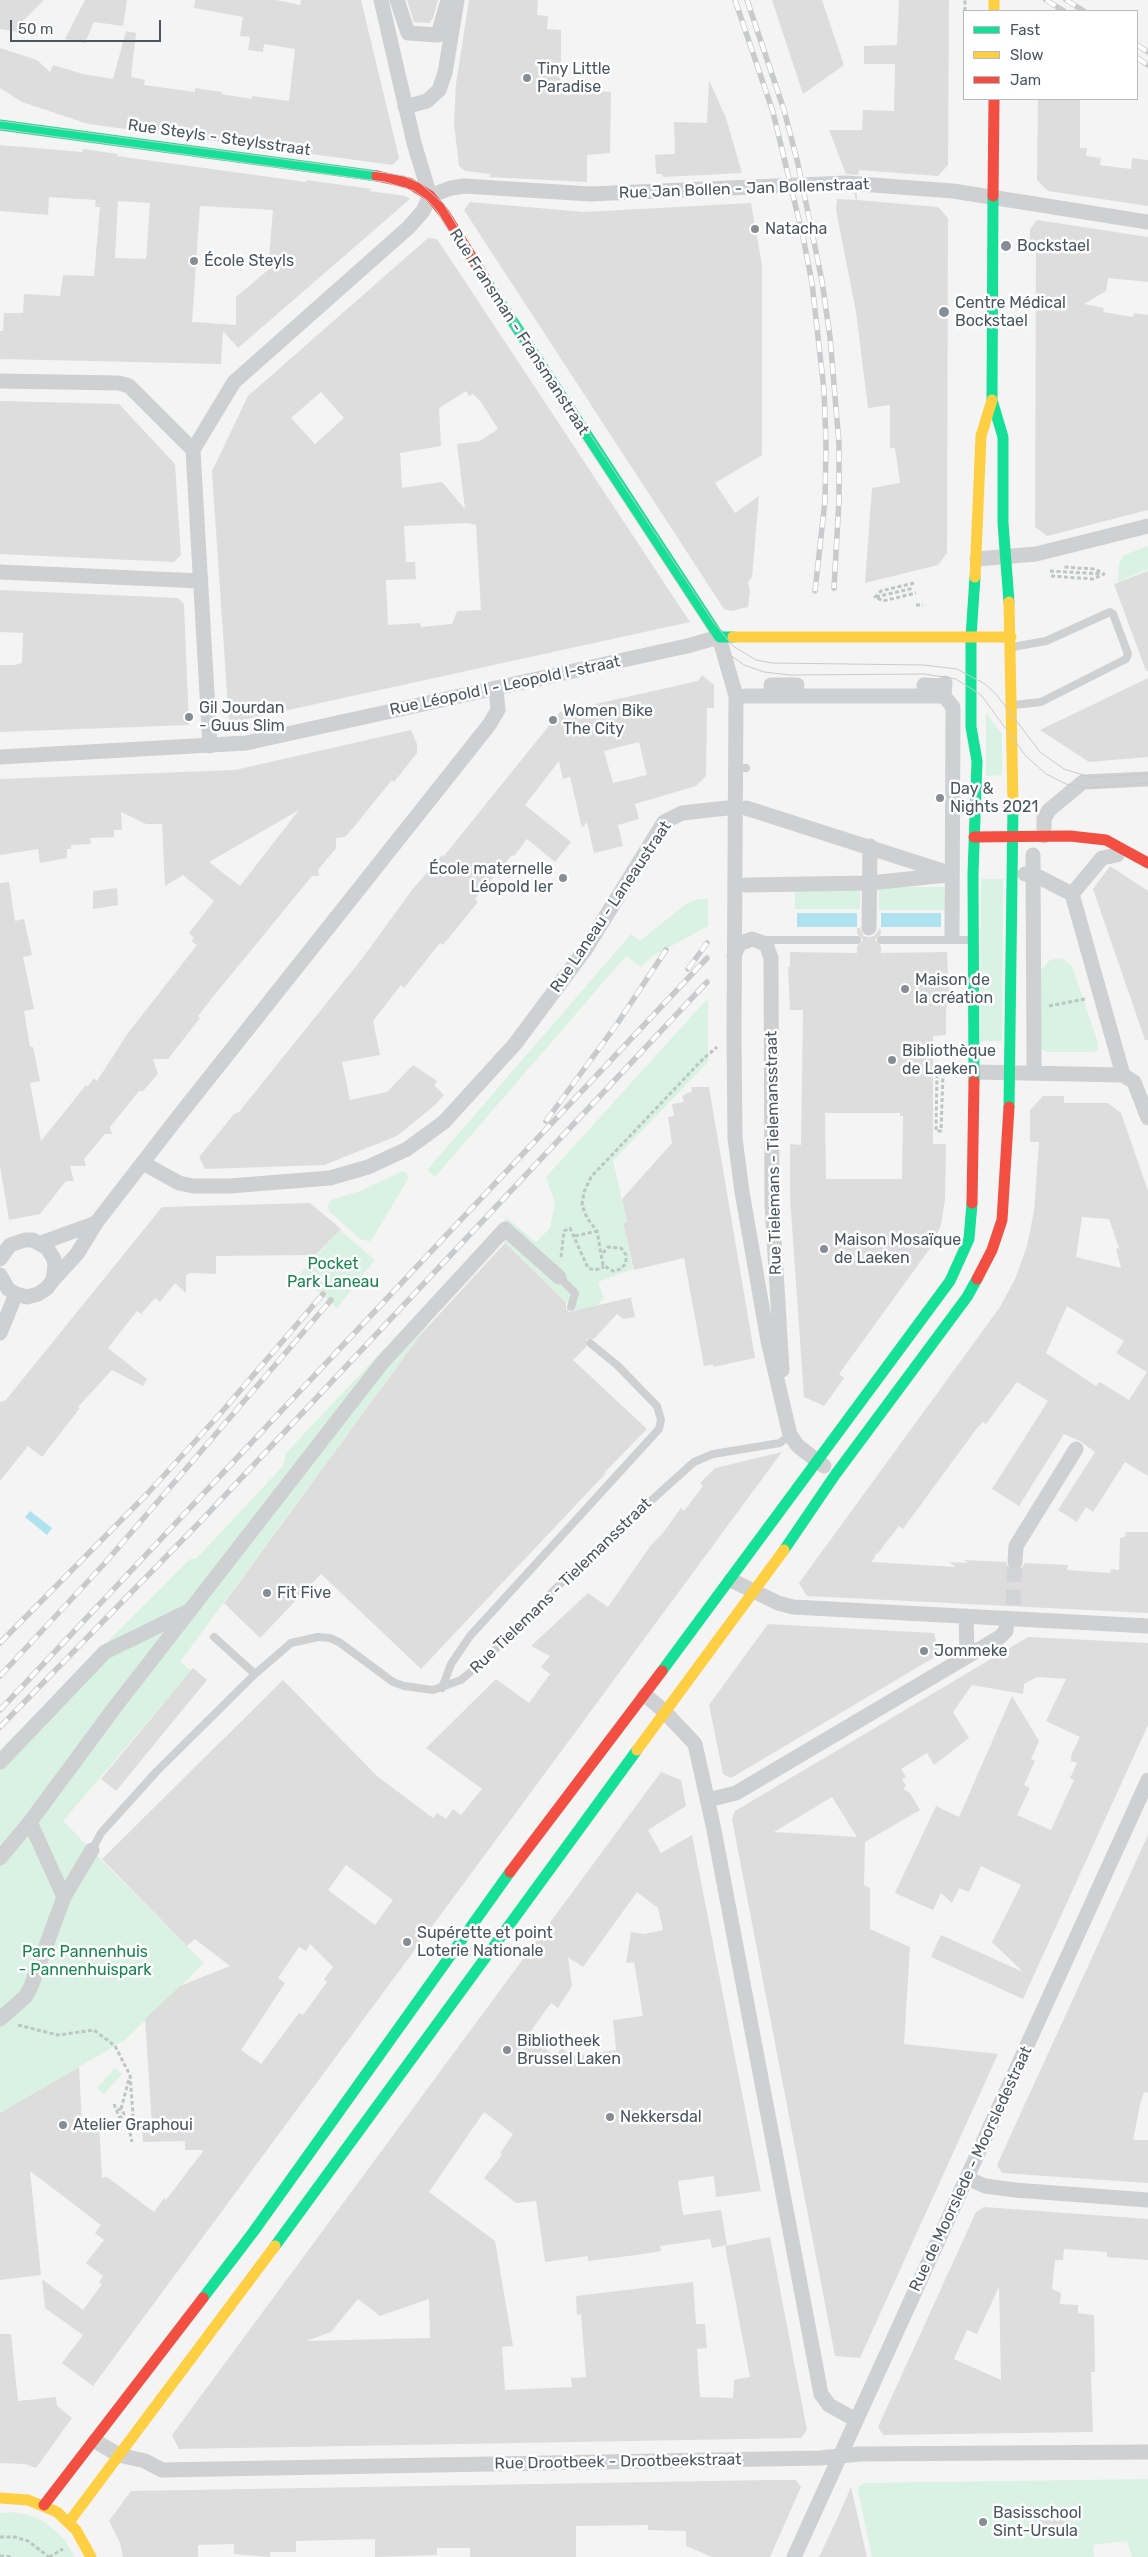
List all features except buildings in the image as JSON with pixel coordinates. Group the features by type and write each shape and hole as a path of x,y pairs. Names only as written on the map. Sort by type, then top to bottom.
{"main road":[{"path":"44,2505 96,2441 254,2230 492,1896 732,1580 816,1461 950,1281 962,1258 969,1239 972,1215 974,837 977,761 972,727 971,637 977,559 981,436 992,400 994,100"},
{"name":"Rue Steyls - Steylsstraat","path":"0,125 398,179 430,196"},
{"name":"Rue Fransman - Fransmanstraat","path":"430,196 444,213 713,639"},
{"path":"69,2522 251,2279 753,1591 835,1475 967,1297 992,1250 1002,1220 1005,1194 1010,1073 1012,705 1011,642 1003,523 1003,437 992,400"},
{"name":"Rue Léopold I - Leopold I-straat","path":"713,639 971,637 1011,642"},
{"path":"974,837 1044,836 1106,840 1148,863"},
{"path":"0,2498 28,2500 44,2505 69,2522 83,2539 91,2557"}],"street":[{"name":"Rue Fransman - Fransmanstraat","path":"381,0 405,107 430,196"},
{"path":"397,0 408,33 419,32 438,35 448,0"},
{"path":"405,107 427,101 440,90 445,73 457,0"},
{"name":"Rue Jan Bollen - Jan Bollenstraat","path":"430,196 451,188 464,186 578,194 831,183 935,188 1148,222"},
{"path":"210,746 193,450 234,382 409,227 423,211 430,196"},
{"path":"0,381 119,383 129,386 193,450"},
{"path":"977,559 1036,554 1148,526"},
{"path":"0,572 201,581"},
{"name":"Rue Tielemans - Tielemansstraat","path":"713,639 724,652 735,688 741,735 741,808 733,957 735,1138 742,1192 768,1341 790,1434 798,1446 835,1475"},
{"name":"Rue Léopold I - Leopold I-straat","path":"0,757 246,744 713,639"},
{"path":"746,696 771,687 797,685"},
{"path":"924,685 944,688"},
{"path":"771,687 944,688"},
{"path":"944,688 953,707 957,782 957,874 952,936"},
{"path":"0,1275 8,1289 16,1294 27,1296 38,1294 47,1288 76,1254 96,1223 489,725 498,705 496,689"},
{"path":"1044,836 1046,814 1083,782 1148,779"},
{"path":"741,808 957,874"},
{"name":"Rue Laneau - Laneaustraat","path":"143,1163 179,1183 193,1186 230,1186 330,1178 368,1167 407,1149 444,1122 492,1072 521,1036 585,950 664,822 682,813 741,808"},
{"path":"870,846 870,928"},
{"path":"1033,855 1028,874 1034,1066"},
{"path":"1072,894 1102,858 1117,855"},
{"path":"746,885 870,883 957,874"},
{"path":"1028,874 1072,894"},
{"path":"1072,894 1091,998 1148,1118"},
{"path":"733,957 739,944 752,939 759,940"},
{"name":"Rue Tielemans - Tielemansstraat","path":"759,940 770,951 771,958 772,1204 784,1406"},
{"path":"974,1072 1129,1079"},
{"path":"0,1259 5,1240 25,1240 41,1243 96,1223"},
{"path":"0,1858 30,1822 115,1707 193,1609 382,1363 505,1229 559,1277"},
{"path":"41,1243 54,1259 53,1280"},
{"path":"0,1333 16,1294"},
{"path":"1015,1562 1016,1546 1076,1449"},
{"path":"732,1580 778,1603 794,1607 966,1616 1011,1614 1148,1626"},
{"path":"0,1762 105,1652 193,1609"},
{"path":"708,1800 736,1793 1000,1637 1006,1631 1011,1614"},
{"path":"966,1616 967,1656"},
{"path":"645,1696 664,1711 695,1744 708,1800 821,2394 829,2405 856,2420"},
{"name":"Rue de Moorslede - Moorsledestraat","path":"794,2557 1148,1780"},
{"path":"30,1822 64,1897"},
{"path":"5,2021 30,1989 64,1897 92,1850"},
{"path":"967,2178 985,2186 1015,2190 1148,2200"},
{"name":"Rue Drootbeek - Drootbeekstraat","path":"96,2441 119,2455 145,2462 162,2470 788,2459 840,2456 1148,2452"}],"lane":[{"path":"1011,642 1046,641 1110,612 1113,614 1128,654 1126,659 1041,702 1012,705"},
{"path":"759,940 857,940"},
{"path":"881,940 974,940"},
{"path":"559,1277 575,1293 572,1307"},
{"path":"442,1688 450,1664 470,1636 659,1429 661,1420 657,1406 623,1371 590,1343"},
{"name":"Rue Tielemans - Tielemansstraat","path":"92,1850 101,1833 157,1771 255,1674 291,1644 318,1637 340,1642 393,1682 404,1686 433,1690 442,1688 461,1680 487,1658 575,1569 694,1462 713,1454 780,1443 790,1434"},
{"path":"214,1637 255,1674"}],"path":[{"path":"1050,566 1095,569 1104,574"},
{"path":"1050,571 1104,574"},
{"path":"1051,576 1093,579 1104,574"},
{"path":"875,597 880,591 914,583"},
{"path":"875,597 914,588"},
{"path":"875,597 883,601 916,593"},
{"path":"916,605 922,605"},
{"path":"1048,1006 1091,998"},
{"path":"604,1267 598,1231 587,1218 582,1205 584,1192 591,1177 703,1058 718,1046"},
{"path":"943,1074 942,1131 936,1131 935,1074 943,1074 950,1074"},
{"path":"559,1277 564,1231 570,1228 588,1268 595,1270 604,1267 617,1271 624,1267 627,1259 624,1251 617,1246 608,1247 603,1253"},
{"path":"575,1236 598,1231"},
{"path":"5,2021 58,2036 94,2030 115,2046 130,2075 133,2114 129,2128 132,2142"},
{"path":"123,2119 117,2114 130,2075"},
{"path":"114,2104 119,2109"},
{"path":"0,2537 15,2537 28,2541 49,2557 68,2547"},
{"path":"0,2556 13,2557"}],"green space":[{"path":"1148,546 1148,569 1118,582 1119,564 1124,555"},
{"path":"986,713 1002,734 1002,775 986,776"},
{"path":"981,879 1003,879 1002,1041 980,1041"},
{"path":"795,887 860,887 860,909 795,909"},
{"path":"879,887 944,887 945,910 879,910"},
{"path":"699,899 708,899 708,926 651,957 641,967 626,956 435,1177 427,1170 631,934 640,941 687,903"},
{"path":"1062,958 1072,966 1098,1043 1098,1049 1094,1052 1047,1052 1040,1049 1040,971 1050,960"},
{"name":"Parc Pannenhuis - Pannenhuispark","path":"708,998 708,1062 613,1161 627,1222 623,1223 633,1269 598,1282 604,1298 584,1319 503,1241 443,1304 180,1662 191,1671 63,1821 204,1963 125,2040 0,2113 0,1750 190,1559 196,1559 283,1466 286,1453 507,1218 536,1242 550,1228 555,1203 546,1177"},
{"path":"403,1171 407,1174 408,1179 371,1241 361,1240 329,1211 328,1205 331,1200 360,1191"},
{"name":"Pocket Park Laneau","path":"340,1230 375,1260 337,1308 299,1275"},
{"path":"115,2068 122,2074 104,2094 97,2088"},
{"name":"Basisschool Sint-Ursula","path":"1148,2479 1148,2557 1132,2557 1127,2541 1093,2545 1094,2557 872,2557 858,2491 859,2486 865,2483"},
{"path":"11,2512 29,2515 45,2522 64,2539 75,2557 0,2557 0,2513"}],"water":[{"path":"797,913 857,913 857,927 797,927"},
{"path":"881,913 941,913 941,927 881,927"},
{"path":"30,1511 52,1528 47,1535 25,1517"}],"tunnel":[{"path":"1013,1605 1015,1562"}],"tram line":[{"path":"0,121 386,173 404,176 420,183 444,204 488,278 584,425 714,623 733,646 756,660 772,663 924,665 957,669 985,684 996,694 1040,752 1064,769 1090,777 1148,774"},
{"path":"0,129 385,182 414,191 428,201 437,211 480,282 714,639 729,654 744,665 764,672 790,675 924,674 956,679 981,695 1026,756 1046,774 1066,784 1087,788 1148,783"}],"railway":[{"path":"735,0 773,112 812,283 824,390 826,444 825,501 815,591"},
{"path":"747,0 784,110 798,164 822,281 830,337 839,444 839,500 834,588"},
{"path":"1046,0 1062,10"},
{"path":"1066,0 1082,10"},
{"path":"1138,46 1148,52"},
{"path":"1138,59 1148,65"},
{"path":"688,969 707,943"},
{"path":"546,1121 617,1024 666,950"},
{"path":"0,1710 707,958"},
{"path":"0,1727 200,1522 707,982"},
{"path":"0,1643 148,1493 220,1414 323,1294"},
{"path":"0,1676 105,1563 331,1300"}],"traffic: fast":[{"path":"0,125 377,176"},
{"path":"993,196 992,400 1003,437 1003,523 1009,602"},
{"path":"487,282 719,637 733,637"},
{"path":"974,1081 973,874 977,761 971,727 971,637 975,577"},
{"path":"1009,1107 1013,805"},
{"path":"662,1671 950,1281 969,1239 972,1203"},
{"path":"784,1550 835,1475 967,1297 977,1279"},
{"path":"275,2246 637,1750"},
{"path":"203,2298 254,2231 510,1872"}],"traffic: slow":[{"path":"994,0 994,10"},
{"path":"975,577 981,436 992,400"},
{"path":"1009,602 1013,805"},
{"path":"733,637 1011,637"},
{"path":"637,1750 784,1550"},
{"path":"69,2522 275,2246"},
{"path":"0,2498 28,2500 57,2512 76,2530 91,2557"}],"traffic: jam":[{"path":"993,196 994,100"},
{"path":"377,176 409,183 430,196 444,213 487,282"},
{"path":"974,837 1070,836 1106,840 1148,863"},
{"path":"972,1203 974,1081"},
{"path":"977,1279 992,1250 1002,1220 1009,1107"},
{"path":"510,1872 662,1671"},
{"path":"44,2505 203,2298"}],"place":[{"name":"Tiny Little Paradise","path":"527,78"},
{"name":"Natacha","path":"755,229"},
{"name":"Bockstael","path":"1006,246"},
{"name":"École Steyls","path":"194,261"},
{"name":"Centre Médical Bockstael","path":"944,312"},
{"name":"Gil Jourdan - Guus Slim","path":"189,717"},
{"name":"Women Bike The City","path":"553,720"},
{"name":"Day & Nights 2021","path":"940,798"},
{"name":"École maternelle Léopold Ier","path":"563,878"},
{"name":"Maison de la création","path":"905,989"},
{"name":"Bibliothèque de Laeken","path":"892,1060"},
{"name":"Maison Mosaïque de Laeken","path":"824,1249"},
{"name":"Fit Five","path":"267,1593"},
{"name":"Jommeke","path":"924,1651"},
{"name":"Supérette et point Loterie Nationale","path":"407,1942"},
{"name":"Bibliotheek Brussel Laken","path":"507,2050"},
{"name":"Nekkersdal","path":"610,2117"},
{"name":"Atelier Graphoui","path":"63,2125"},
{"name":"Basisschool Sint-Ursula","path":"983,2522"}]}
